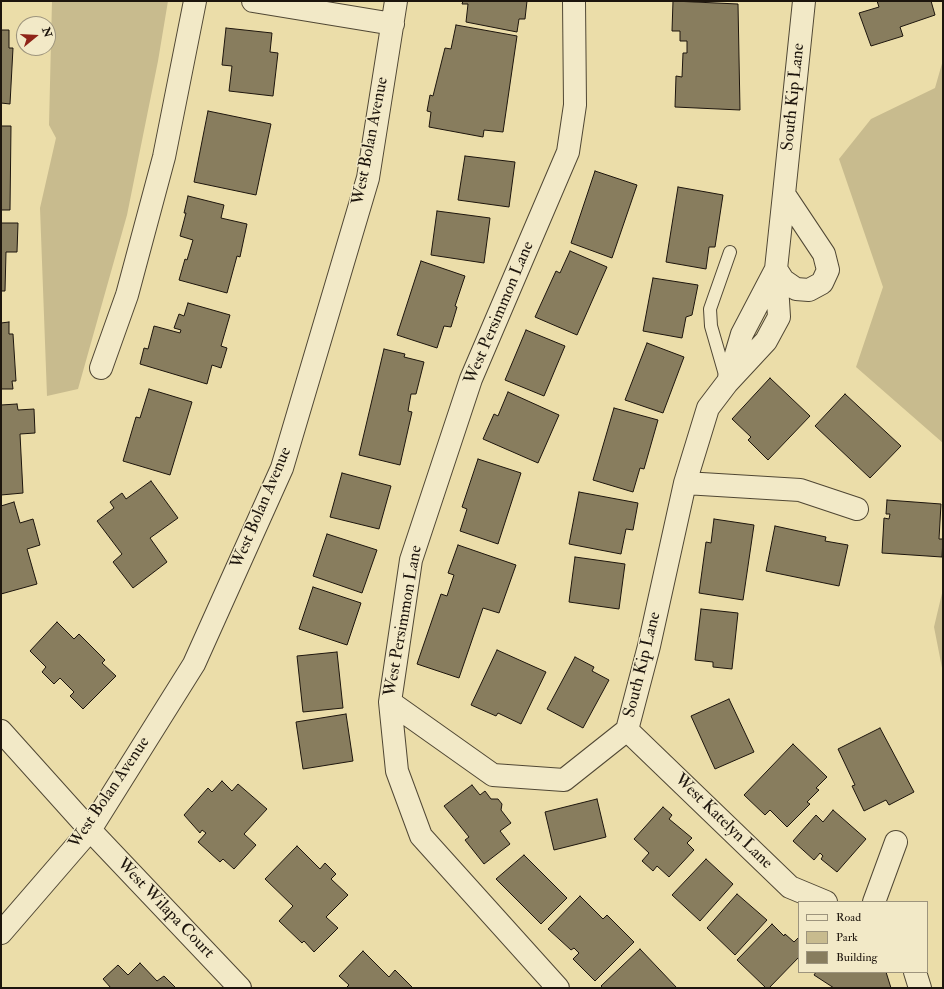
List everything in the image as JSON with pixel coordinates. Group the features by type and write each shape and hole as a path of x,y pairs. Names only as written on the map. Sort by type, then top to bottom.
{"street":[{"path":"101,368 127,295 164,157 196,1"},
{"path":"253,1 393,24"},
{"name":"West Bolan Avenue","path":"1,933 90,830 194,664 282,468 368,178 396,1"},
{"name":"West Persimmon Lane","path":"558,988 421,836 397,771 390,702 411,560 471,379 568,152 575,105 574,1"},
{"name":"South Kip Lane","path":"390,702 494,775 564,780 627,730 649,646 685,483 708,408 727,383 742,334 776,269 804,1"},
{"path":"776,269 783,280 796,290 809,290 822,283 828,270 824,254 784,194"},
{"path":"685,483 800,490 857,509"},
{"name":"West Katelyn Lane","path":"627,730 790,887 824,901"},
{"name":"West Wilapa Court","path":"1,731 90,830 240,988"},
{"path":"874,901 896,842"},
{"path":"915,973 920,988"}],"lane":[{"path":"727,383 711,326 710,309 730,252"}],"green space":[{"path":"52,1 168,1 158,61 127,215 78,389 47,396 40,208 56,138 49,125 51,56 56,56 56,16 52,16"},
{"path":"943,60 943,443 856,367 883,287 839,159 871,119 935,88"},
{"path":"943,589 943,673 934,627"}],"building":[{"path":"463,1 527,1 525,19 519,19 517,32 466,22 468,4 462,4"},
{"path":"673,1 738,4 740,110 675,107 676,76 682,77 683,53 687,53 687,41 680,41 680,31 672,31"},
{"path":"877,1 931,1 935,15 900,27 903,36 871,46 859,13 879,7"},
{"path":"456,25 517,36 503,132 484,130 483,137 429,127 431,112 427,111 430,95 433,96 445,48 451,49"},
{"path":"226,28 272,33 270,52 278,53 273,96 229,91 232,66 222,65"},
{"path":"1,30 9,30 9,48 13,48 10,104 1,103"},
{"path":"208,111 271,124 256,195 194,182"},
{"path":"1,126 11,126 10,210 1,210"},
{"path":"465,156 515,162 509,207 458,200"},
{"path":"595,171 637,185 612,258 571,243"},
{"path":"678,187 723,195 715,247 709,247 706,269 666,262"},
{"path":"188,196 224,205 221,218 247,224 240,257 237,256 227,293 179,280 185,259 187,260 193,240 180,236 186,213 184,213"},
{"path":"437,211 490,218 484,263 431,255"},
{"path":"1,223 18,223 17,252 6,252 5,291 1,291"},
{"path":"570,251 607,267 577,335 535,317 556,271 560,273"},
{"path":"421,261 465,276 455,306 457,307 451,327 444,326 437,348 397,335"},
{"path":"653,278 698,285 692,315 686,317 682,338 643,331"},
{"path":"188,303 230,315 221,346 227,348 221,368 212,365 207,384 140,364 144,348 148,349 154,326 180,333 181,330 174,328 179,314 184,316"},
{"path":"9,322 9,334 13,334 16,381 12,381 13,389 1,389 1,323"},
{"path":"526,330 565,346 544,396 505,380"},
{"path":"647,343 684,357 663,413 625,400"},
{"path":"384,349 405,354 404,357 424,362 416,394 411,394 408,411 412,412 400,465 359,455"},
{"path":"770,378 810,416 768,460 748,440 751,437 732,419"},
{"path":"149,389 192,402 170,475 123,461 136,417 140,418"},
{"path":"508,392 559,415 538,463 483,439 494,414 498,416"},
{"path":"845,394 901,446 870,478 815,426"},
{"path":"17,404 18,410 34,409 35,433 20,434 23,493 1,495 1,405"},
{"path":"614,408 658,420 644,469 640,468 633,492 593,480"},
{"path":"478,459 521,473 498,544 460,531 467,509 462,507"},
{"path":"342,473 391,486 379,529 330,517"},
{"path":"151,481 178,518 150,538 167,562 133,588 113,562 122,554 97,521 114,508 110,502 122,493 126,499"},
{"path":"579,492 638,503 633,530 626,529 621,554 569,544"},
{"path":"887,500 941,504 939,539 943,539 942,557 882,553 884,518 889,519 890,514 886,514"},
{"path":"14,502 20,523 33,519 40,545 27,549 37,584 1,594 1,506"},
{"path":"714,519 754,525 743,600 699,593 706,542 711,543"},
{"path":"775,526 826,537 825,541 848,545 839,586 766,571"},
{"path":"327,534 377,550 362,593 313,576"},
{"path":"458,545 516,565 499,613 483,608 459,678 417,664 441,594 447,596 454,575 448,573"},
{"path":"575,557 625,564 619,609 569,602"},
{"path":"313,587 361,603 347,645 299,629"},
{"path":"701,609 738,613 732,669 713,667 713,662 695,660"},
{"path":"57,622 74,639 79,634 105,660 102,663 116,676 83,709 70,696 74,692 60,678 54,684 42,672 46,667 30,651"},
{"path":"497,650 546,672 521,724 498,713 496,716 471,705"},
{"path":"337,652 343,708 303,712 297,656"},
{"path":"575,657 594,667 592,671 609,680 583,728 547,709"},
{"path":"729,699 754,752 715,769 691,716"},
{"path":"346,714 353,761 303,769 296,722"},
{"path":"880,728 914,792 889,805 886,800 864,811 852,786 855,785 838,749"},
{"path":"793,744 827,777 816,788 819,790 807,802 810,804 787,827 770,810 765,815 744,795"},
{"path":"222,781 232,791 238,784 267,809 244,834 256,845 234,869 223,859 220,862 198,842 206,833 202,830 200,833 184,815 208,788 212,792"},
{"path":"472,785 480,795 485,791 491,799 498,799 502,804 501,810 511,823 500,831 510,844 484,864 465,840 469,837 444,806"},
{"path":"597,799 606,837 554,850 545,812"},
{"path":"663,807 672,815 669,819 692,838 687,843 694,850 669,877 657,866 653,871 642,861 649,853 634,839"},
{"path":"833,810 866,839 837,872 821,859 823,856 820,853 814,860 793,841 816,815 823,822"},
{"path":"297,846 320,869 325,863 336,874 331,879 348,895 326,917 338,928 314,952 304,941 302,943 279,921 293,906 265,879"},
{"path":"524,855 567,898 541,924 496,879"},
{"path":"706,859 733,884 700,921 672,895"},
{"path":"737,894 767,920 735,955 707,928"},
{"path":"580,896 603,919 607,915 634,942 595,981 573,959 579,953 574,948 571,950 548,929"},
{"path":"772,924 784,936 785,934 794,942 798,938 798,958 769,988 766,988 737,960"},
{"path":"640,949 677,988 603,988 601,986"},
{"path":"363,951 389,977 395,970 413,988 346,988 349,985 339,976"},
{"path":"140,963 157,981 164,976 176,988 111,988 103,979 118,965 128,975"},
{"path":"815,973 886,973 891,988 834,988 814,975"}]}
